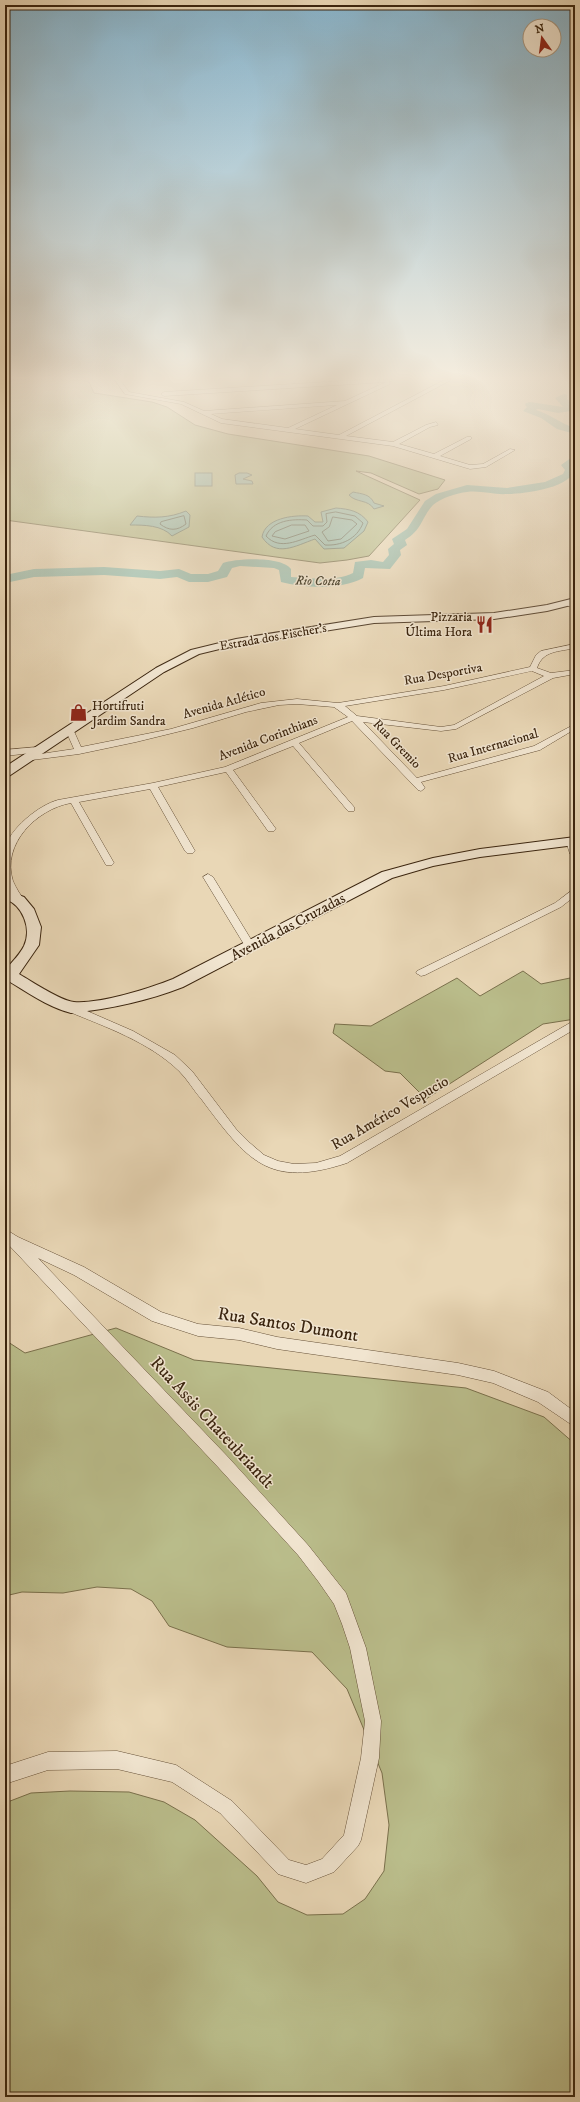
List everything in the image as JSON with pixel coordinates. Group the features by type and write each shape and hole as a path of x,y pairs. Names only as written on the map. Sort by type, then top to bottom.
{"street":[{"name":"Estrada dos Fischer's","path":"5,773 27,759 37,750 70,731 160,670 194,652 213,647 374,620 480,617 525,612 573,604"},
{"path":"550,676 533,669 534,662 540,654 548,650 575,646"},
{"name":"Rua Desportiva","path":"338,705 451,686 533,669"},
{"path":"338,705 353,718 441,729 456,727 550,676 561,673 575,672"},
{"name":"Avenida Atlético","path":"27,759 79,751 171,732 261,704 284,701 309,701 338,705"},
{"name":"Avenida Corinthians","path":"6,885 8,848 15,832 46,808 58,803 153,786 228,769 353,718"},
{"name":"Rua Gremio","path":"353,718 418,785"},
{"name":"Rua Internacional","path":"418,785 537,748 575,726"},
{"path":"70,731 79,751"},
{"path":"294,742 351,809"},
{"path":"5,753 37,750"},
{"path":"228,769 271,829"},
{"path":"153,786 190,851"},
{"path":"73,800 109,864"},
{"name":"Avenida das Cruzadas","path":"71,1008 106,1004 157,991 178,983 388,875 416,866 499,851 574,846"},
{"path":"208,877 250,946"},
{"path":"6,885 19,900 34,926 35,935 32,945 7,974 45,996 71,1008"},
{"path":"421,973 552,908 570,897 575,891"},
{"name":"Rua Américo Vespucio","path":"71,1008 160,1049 183,1068 243,1146 261,1160 280,1167 301,1169 319,1168 343,1160 575,1024"},
{"name":"Rua Santos Dumont","path":"9,1238 79,1271 157,1317 198,1330 239,1334 277,1343 458,1369 494,1377 544,1397 575,1420"},
{"name":"Rua Assis Chateubriandt","path":"5,1775 48,1761 117,1760 176,1774 226,1807 284,1868 306,1874 328,1866 352,1840 370,1758 373,1721 358,1648 340,1599 303,1550 223,1462 9,1238"}],"green space":[{"path":"5,478 372,478 420,500 369,556 320,563 5,520"},
{"path":"383,478 439,478 445,480 438,489 419,494"},
{"path":"523,971 541,984 575,977 575,1019 543,1024 426,1099 400,1073 385,1071 333,1033 335,1024 371,1026 457,978 480,996"},
{"path":"116,1328 194,1360 466,1388 544,1417 575,1444 575,2097 5,2097 5,1803 31,1793 70,1791 129,1792 164,1802 195,1820 257,1876 278,1902 307,1915 343,1914 365,1899 384,1871 389,1825 382,1773 347,1689 312,1652 227,1647 169,1626 152,1601 131,1589 97,1587 63,1593 22,1592 5,1596 5,1340 25,1353"}],"water":[{"path":"195,478 212,478 212,486 195,486"},
{"path":"235,478 245,478 243,479 252,481 253,484 236,484"},
{"path":"353,492 365,495 374,503 384,506 374,509 369,504 349,495"},
{"path":"336,508 354,511 365,518 368,522 364,531 344,548 324,549 315,539 293,547 280,549 267,543 262,537 268,526 280,519 295,516 308,516 315,522 323,522 321,512"},
{"path":"186,511 190,515 189,527 172,536 168,532 158,528 130,525 137,516 162,517"}],"waterway":[{"name":"Rio Cotia","path":"5,579 34,573 104,571 160,575 179,573 189,578 208,578 223,574 227,566 240,562 278,565 285,569 285,579 311,582 345,580 359,575 359,565 371,564 386,566 395,555 394,549 401,545 398,539 411,531 429,503 440,496 467,488 507,491 548,485 563,478"}],"place":[{"name":"Pizzaria Última Hora","path":"485,624"},
{"name":"Hortifruti Jardim Sandra","path":"79,713"}]}
